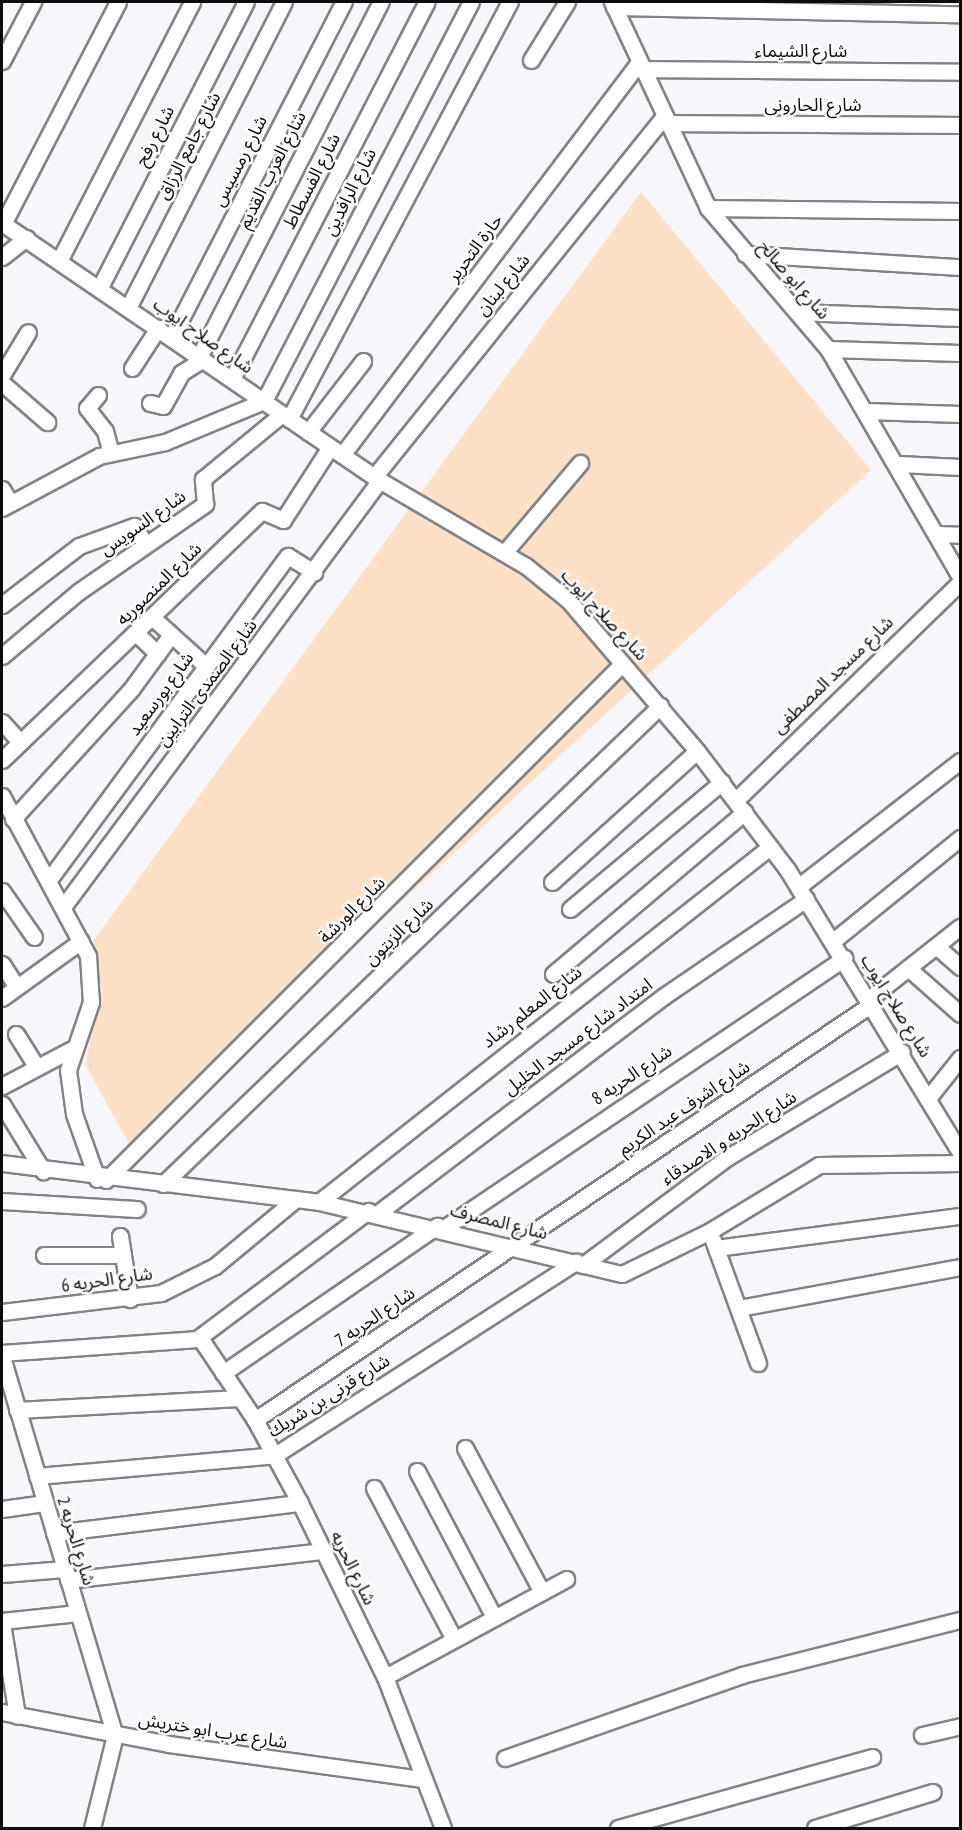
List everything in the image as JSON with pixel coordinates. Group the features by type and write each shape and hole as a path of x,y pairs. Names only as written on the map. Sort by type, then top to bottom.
{"street":[{"path":"2,61 33,2"},
{"path":"2,223 118,2"},
{"path":"59,261 192,2"},
{"name":"شارع رفح","path":"99,289 246,2"},
{"name":"شارع جامع الرزاق","path":"128,308 284,2"},
{"name":"شارع رمسيس","path":"171,338 344,2"},
{"name":"شارع العرب القديم","path":"201,358 381,2"},
{"name":"شارع الفسطاط","path":"231,379 427,2"},
{"name":"شارع الرافدين","path":"264,401 471,2"},
{"path":"286,416 510,2"},
{"path":"531,60 567,2"},
{"path":"613,4 960,14"},
{"name":"شارع ابو صالح","path":"613,4 664,120 708,208 828,349 899,464 960,577"},
{"name":"شارع الشيماء","path":"639,66 960,72"},
{"name":"حارة التحرير","path":"336,451 639,66"},
{"name":"شارع الحارونى","path":"664,120 960,125"},
{"name":"شارع لبنان","path":"377,478 664,120"},
{"path":"708,208 960,211"},
{"name":"شارع صلاح ايوب","path":"2,223 377,478 549,582 697,750 770,847 872,1001 960,1152"},
{"path":"2,257 26,238"},
{"path":"745,254 960,267"},
{"path":"797,312 960,318"},
{"path":"132,368 158,328"},
{"path":"2,375 28,332"},
{"path":"828,349 960,353"},
{"path":"150,403 163,406 181,373 201,358"},
{"path":"308,432 363,361"},
{"path":"2,383 47,422"},
{"path":"98,395 87,408 105,431 111,453"},
{"path":"2,489 6,505 111,453 165,442 264,401"},
{"path":"866,411 960,414"},
{"name":"شارع السويس","path":"2,656 146,545 205,504 202,479 286,416"},
{"name":"شارع المنصوريه","path":"2,760 264,510 283,520 336,451"},
{"path":"504,553 580,463"},
{"path":"899,464 960,467"},
{"name":"شارع الصمدى الترابين","path":"63,907 314,572 377,478"},
{"path":"2,605 79,546 134,526 146,545"},
{"path":"936,534 960,535"},
{"name":"شارع بورسعيد","path":"48,881 288,556 314,572"},
{"name":"شارع مسجد المصطفى","path":"554,974 740,806 960,582"},
{"path":"153,618 206,666"},
{"path":"136,633 158,654"},
{"path":"13,819 158,654 171,635"},
{"name":"شارع الورشة","path":"101,1179 622,664"},
{"name":"شارع الزيتون","path":"164,1184 660,706"},
{"path":"2,722 20,742"},
{"path":"552,882 697,750"},
{"name":"امتداد شارع مسجد الخليل","path":"200,1338 802,893 960,761"},
{"path":"570,909 722,782"},
{"path":"2,796 81,941 93,987 72,1049 69,1092 101,1179"},
{"path":"833,941 960,837"},
{"name":"شارع المعلم رشاد","path":"320,1202 770,847"},
{"path":"2,891 34,937"},
{"name":"شارع اشرف عبد الكريم","path":"516,1245 872,1001 908,968 960,927"},
{"path":"2,998 81,941"},
{"path":"936,946 960,967"},
{"name":"شارع الحريه 8","path":"224,1373 844,958"},
{"path":"2,964 17,987"},
{"path":"908,968 960,1014"},
{"path":"16,1034 38,1067"},
{"path":"2,1086 72,1049"},
{"name":"شارع الحريه و الاصدقاء","path":"579,1263 728,1157 902,1052"},
{"path":"929,1097 960,1058"},
{"path":"2,1104 43,1171"},
{"name":"شارع المصرف","path":"2,1163 101,1179 320,1202 441,1227 579,1263 631,1272 710,1231 819,1165 960,1163"},
{"name":"شارع الحريه 6","path":"2,1312 130,1299 186,1283 215,1266 296,1199"},
{"path":"2,1201 137,1209"},
{"path":"716,1248 960,1216"},
{"path":"710,1231 758,1363"},
{"path":"120,1236 130,1299"},
{"name":"شارع الحريه 7","path":"255,1420 516,1245"},
{"path":"44,1255 123,1255"},
{"name":"شارع قرنى بن شريك","path":"37,1476 275,1455 579,1263"},
{"path":"739,1308 960,1267"},
{"path":"2,1362 200,1338"},
{"name":"شارع الحريه","path":"200,1338 255,1420 300,1503 385,1677 421,1779 443,1828"},
{"name":"شارع الحريه 2","path":"2,1362 115,1735"},
{"path":"17,1410 240,1398"},
{"path":"465,1448 542,1592"},
{"path":"417,1471 494,1617"},
{"path":"374,1488 454,1639"},
{"path":"2,1509 44,1503"},
{"path":"54,1533 300,1503"},
{"path":"2,1574 66,1574 323,1551"},
{"path":"385,1677 566,1579"},
{"path":"17,1716 2,1622 78,1613"},
{"path":"505,1758 742,1676 960,1620"},
{"name":"شارع عرب ابو ختريش","path":"2,1712 115,1735 421,1779"},
{"path":"921,1735 960,1726"},
{"path":"92,1828 115,1735"},
{"path":"618,1828 872,1757"},
{"path":"815,1828 933,1791"}],"shaded area":[{"path":"641,192 871,470 132,1149 85,1064 102,991 93,941"}]}
